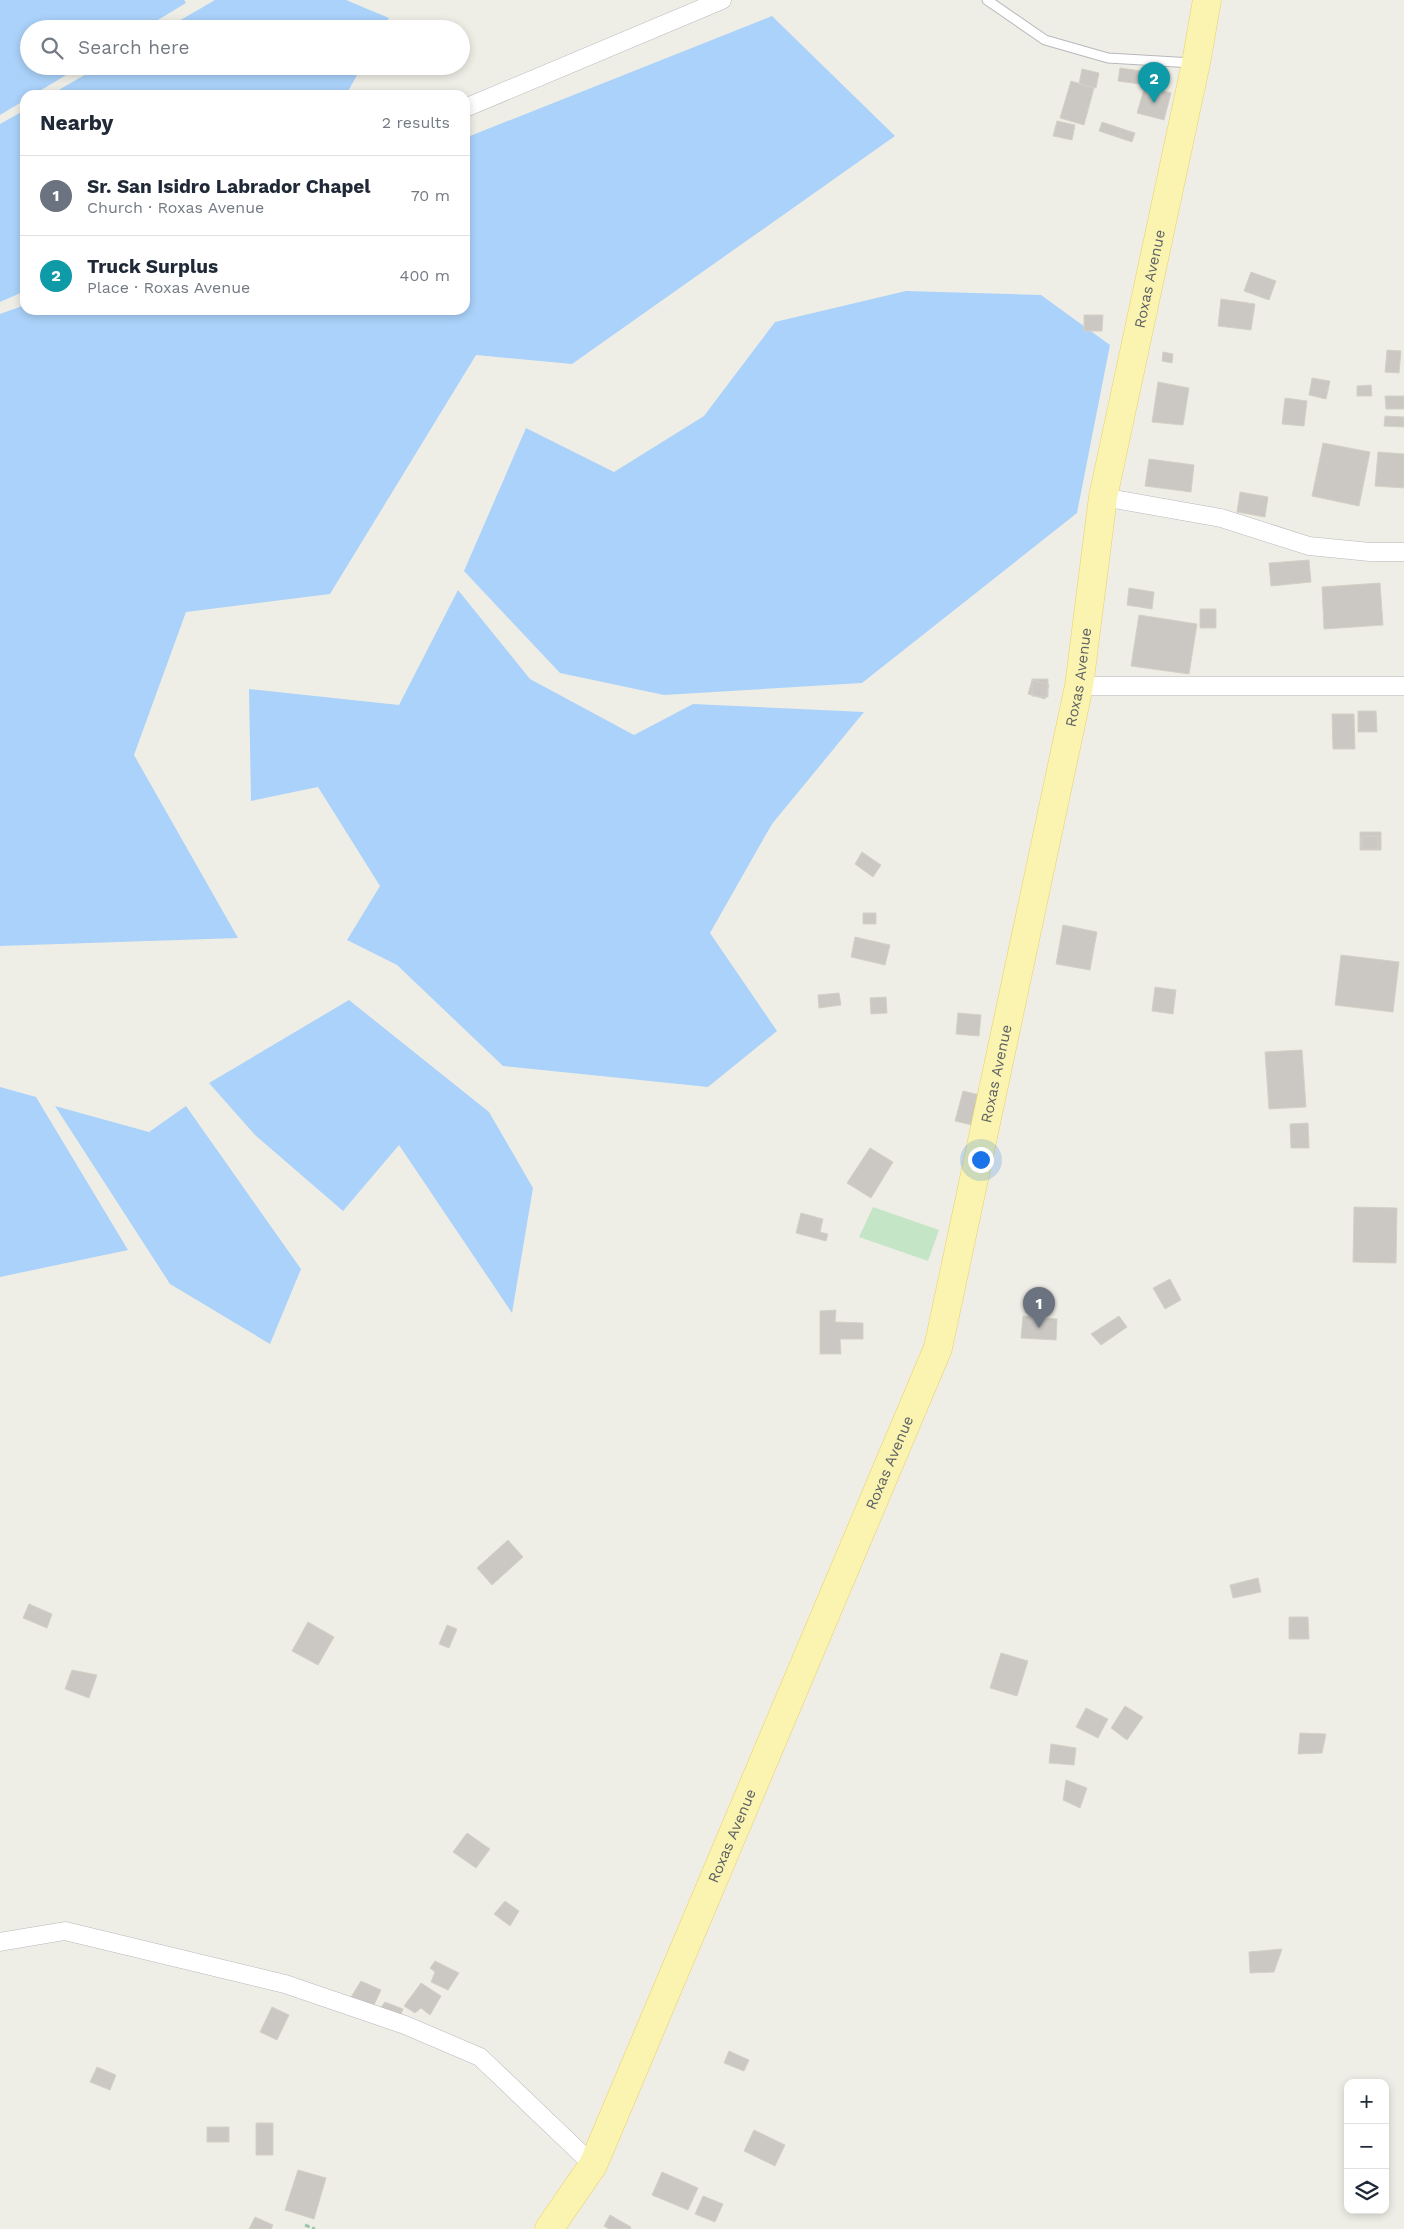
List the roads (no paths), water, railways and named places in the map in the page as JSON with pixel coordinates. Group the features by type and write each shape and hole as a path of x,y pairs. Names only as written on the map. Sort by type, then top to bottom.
{"main road":[{"name":"Roxas Avenue","path":"549,2229 593,2165 938,1348 1079,686 1103,497 1196,63 1207,0"}],"street":[{"path":"470,106 722,0"},
{"path":"1103,497 1221,518 1309,546 1370,552 1404,552"},
{"path":"1079,686 1404,686"},
{"path":"0,1942 65,1931 286,1984 405,2025 480,2057 593,2165"}],"lane":[{"path":"987,0 1045,40 1108,58 1196,63"}],"water":[{"path":"0,0 184,0 186,3 158,20 20,20 20,75 66,75 41,90 20,90 20,103 0,115"},
{"path":"215,0 346,0 389,18 388,20 181,20"},
{"path":"772,16 895,136 572,364 476,355 330,594 186,612 134,755 238,938 0,946 0,314 20,307 20,315 470,315 470,136"},
{"path":"84,75 357,75 349,90 59,90"},
{"path":"20,113 20,293 0,302 0,124"},
{"path":"906,291 1041,295 1110,345 1077,513 862,683 664,695 560,673 464,571 526,428 614,472 704,416 775,322"},
{"path":"458,590 530,679 634,735 693,704 864,712 772,824 710,933 777,1031 708,1087 503,1066 397,965 347,940 380,886 318,787 251,801 249,689 399,705"},
{"path":"349,1000 489,1112 533,1188 512,1313 399,1145 343,1211 255,1135 209,1083"},
{"path":"0,1087 36,1097 128,1250 0,1277"},
{"path":"55,1106 149,1132 186,1106 301,1269 270,1344 170,1284"}],"place":[{"name":"Truck Surplus","path":"1154,103"},
{"name":"Sr. San Isidro Labrador Chapel","path":"1039,1328"}]}
